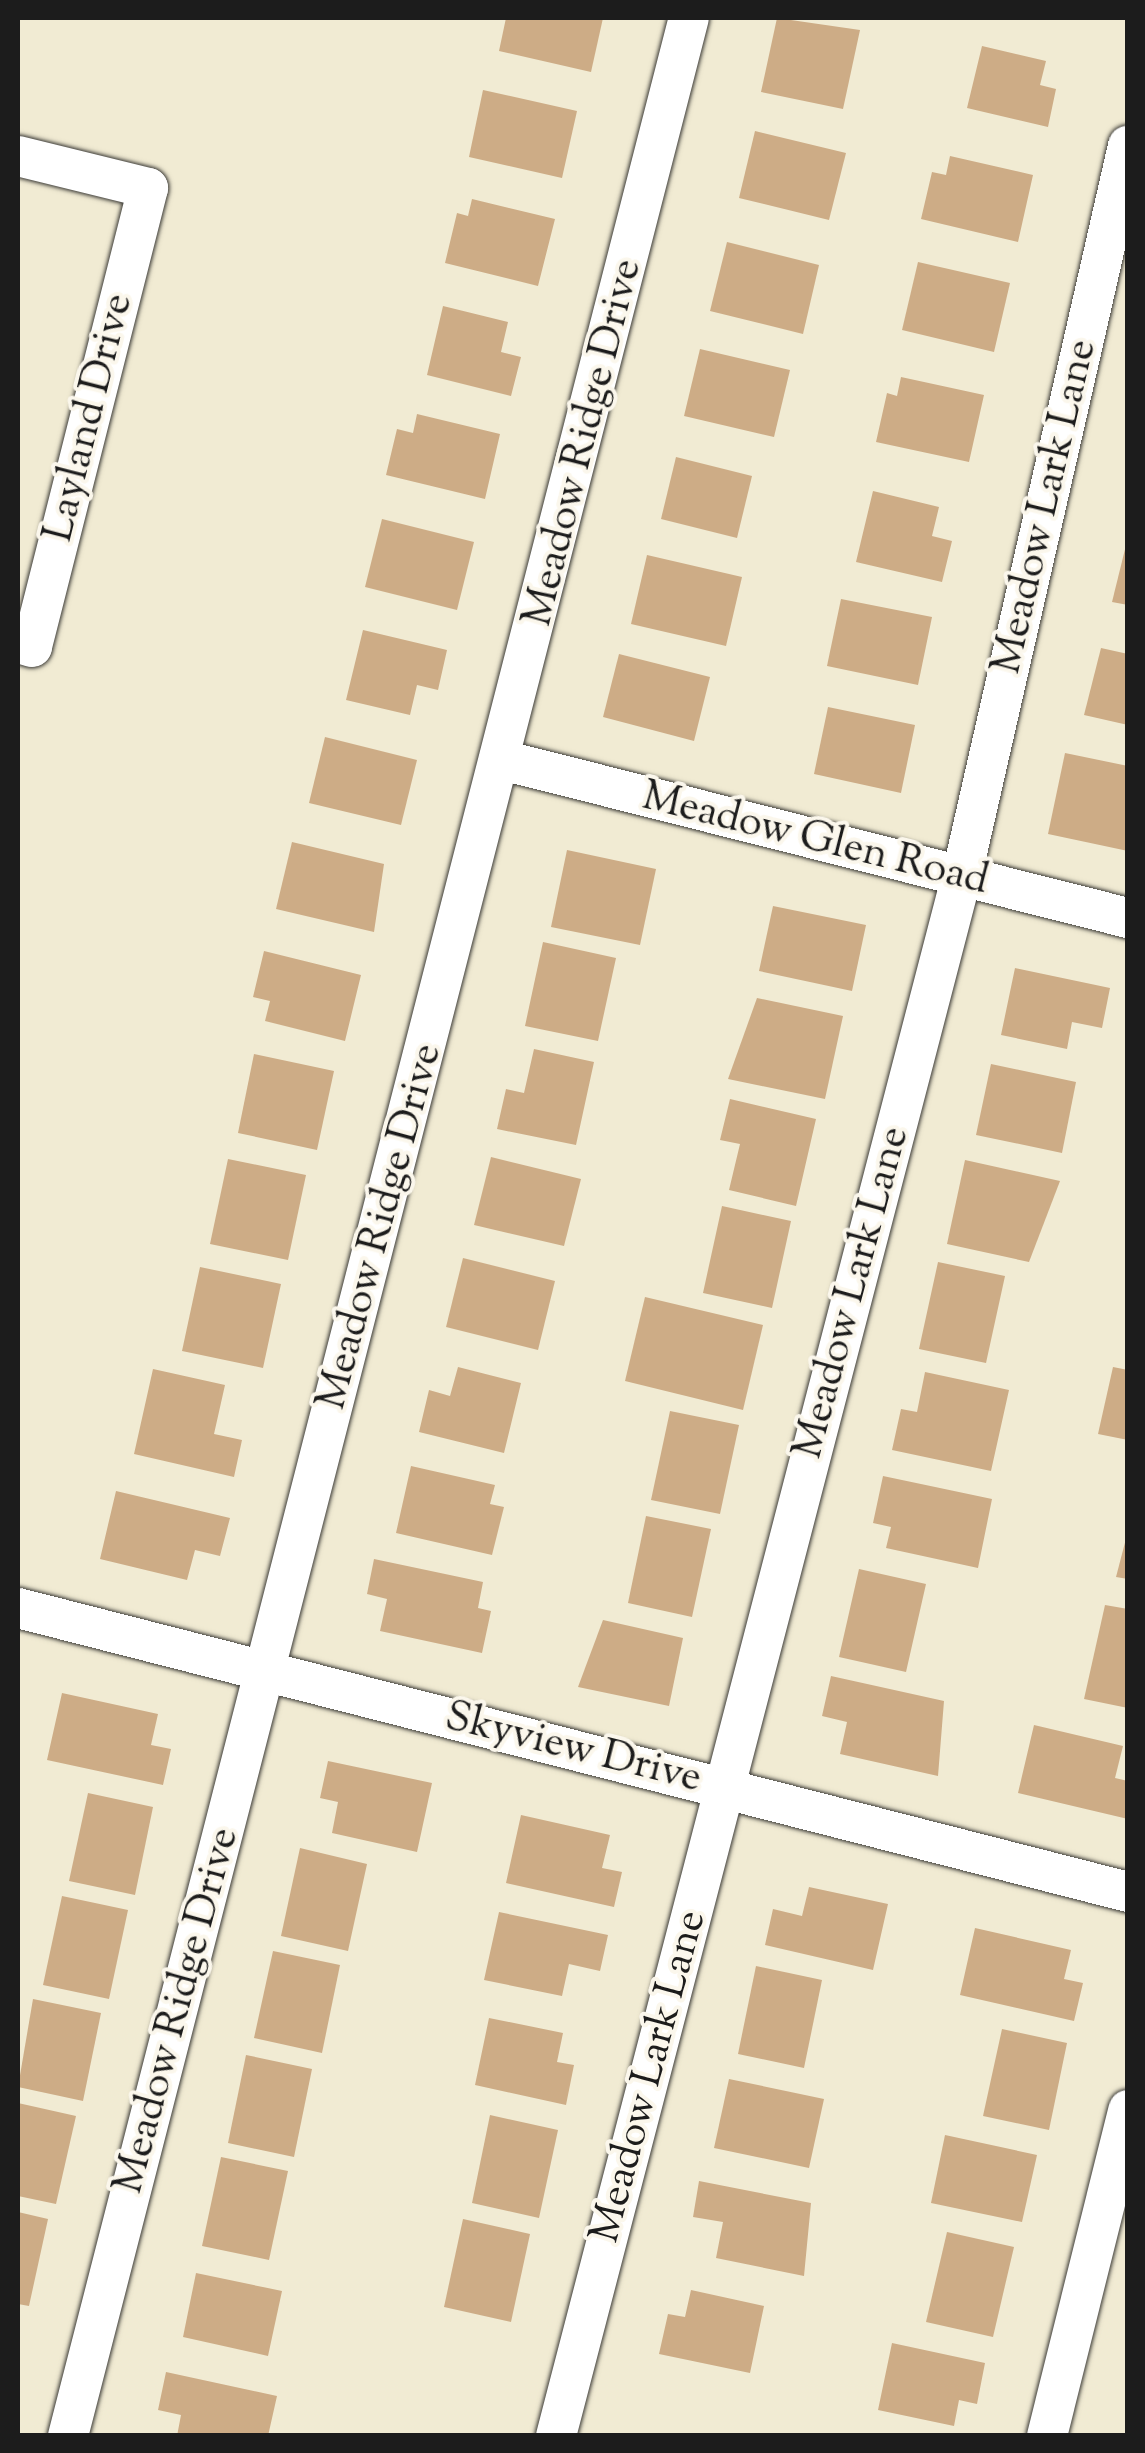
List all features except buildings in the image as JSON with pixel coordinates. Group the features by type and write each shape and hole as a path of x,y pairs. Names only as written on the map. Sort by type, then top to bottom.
{"street":[{"name":"Meadow Ridge Drive","path":"68,2436 502,760 689,18"},
{"name":"Meadow Lark Lane","path":"556,2436 961,879 1128,146"},
{"name":"Layland Drive","path":"18,156 148,188 25,645"},
{"name":"Meadow Glen Road","path":"502,760 961,879 1128,918"},
{"name":"Skyview Drive","path":"18,1608 1128,1892"},
{"path":"1047,2436 1128,2110"}]}
